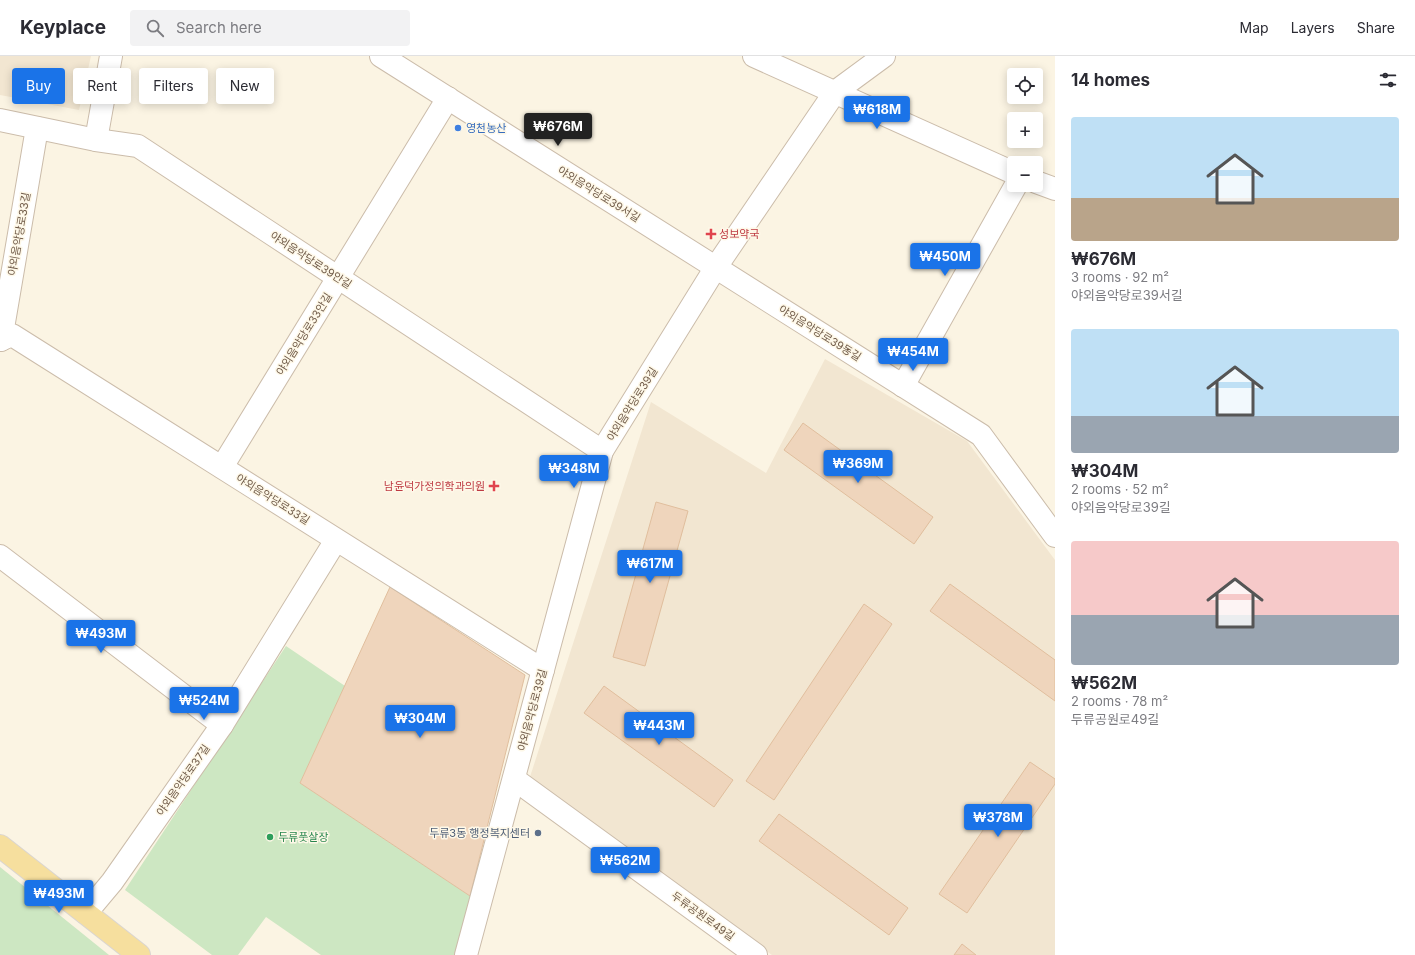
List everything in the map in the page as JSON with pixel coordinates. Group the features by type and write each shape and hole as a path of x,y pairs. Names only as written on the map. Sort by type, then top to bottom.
{"main road":[{"path":"0,846 138,955"}],"street":[{"path":"96,140 111,56"},
{"path":"754,56 1007,170"},
{"name":"야외음악당로39길","path":"473,951 514,779 602,451 716,267 834,92 884,56"},
{"name":"야외음악당로39서길","path":"387,57 448,98 716,267"},
{"name":"야외음악당로33안길","path":"222,467 448,98"},
{"name":"야외음악당로39안길","path":"0,120 96,140 138,146 602,451"},
{"name":"야외음악당로33길","path":"1,340 38,128"},
{"path":"1043,185 1055,189"},
{"path":"903,386 1012,192"},
{"name":"야외음악당로39동길","path":"716,267 981,435 1055,536"},
{"name":"야외음악당로33길","path":"1,340 12,335 543,670"},
{"name":"야외음악당로37길","path":"86,913 112,882 222,725 336,540"},
{"path":"0,556 222,725"},
{"name":"두류공원로49길","path":"514,779 756,955"}],"shaded area":[{"path":"0,56 91,56 88,68 73,68 73,104 80,104 79,110 47,104 65,104 65,68 12,68 12,97 0,95"},
{"path":"825,359 967,441 1055,560 1055,955 772,955 529,780 651,402 766,473"}],"green space":[{"name":"두류풋살장","path":"286,646 345,686 300,783 470,896 459,955 321,955 266,917 238,955 212,955 125,890"},
{"path":"0,867 109,955 0,955"}],"building":[{"path":"803,423 933,517 914,544 784,450"},
{"path":"656,502 688,511 645,666 613,657"},
{"path":"950,584 1055,660 1055,701 930,611"},
{"path":"390,587 525,675 470,896 300,783"},
{"path":"864,604 892,624 774,800 746,781"},
{"path":"604,686 733,780 714,807 584,713"},
{"path":"1030,762 1055,779 1055,784 967,913 939,894"},
{"path":"779,814 908,908 889,935 759,841"},
{"path":"962,944 976,955 954,955"}],"place":[{"name":"영천농산","path":"458,128"},
{"name":"성보약국","path":"711,234"},
{"name":"남윤덕가정의학과의원","path":"494,486"},
{"name":"두류3동 행정복지센터","path":"538,833"},
{"name":"두류풋살장","path":"270,837"}]}
